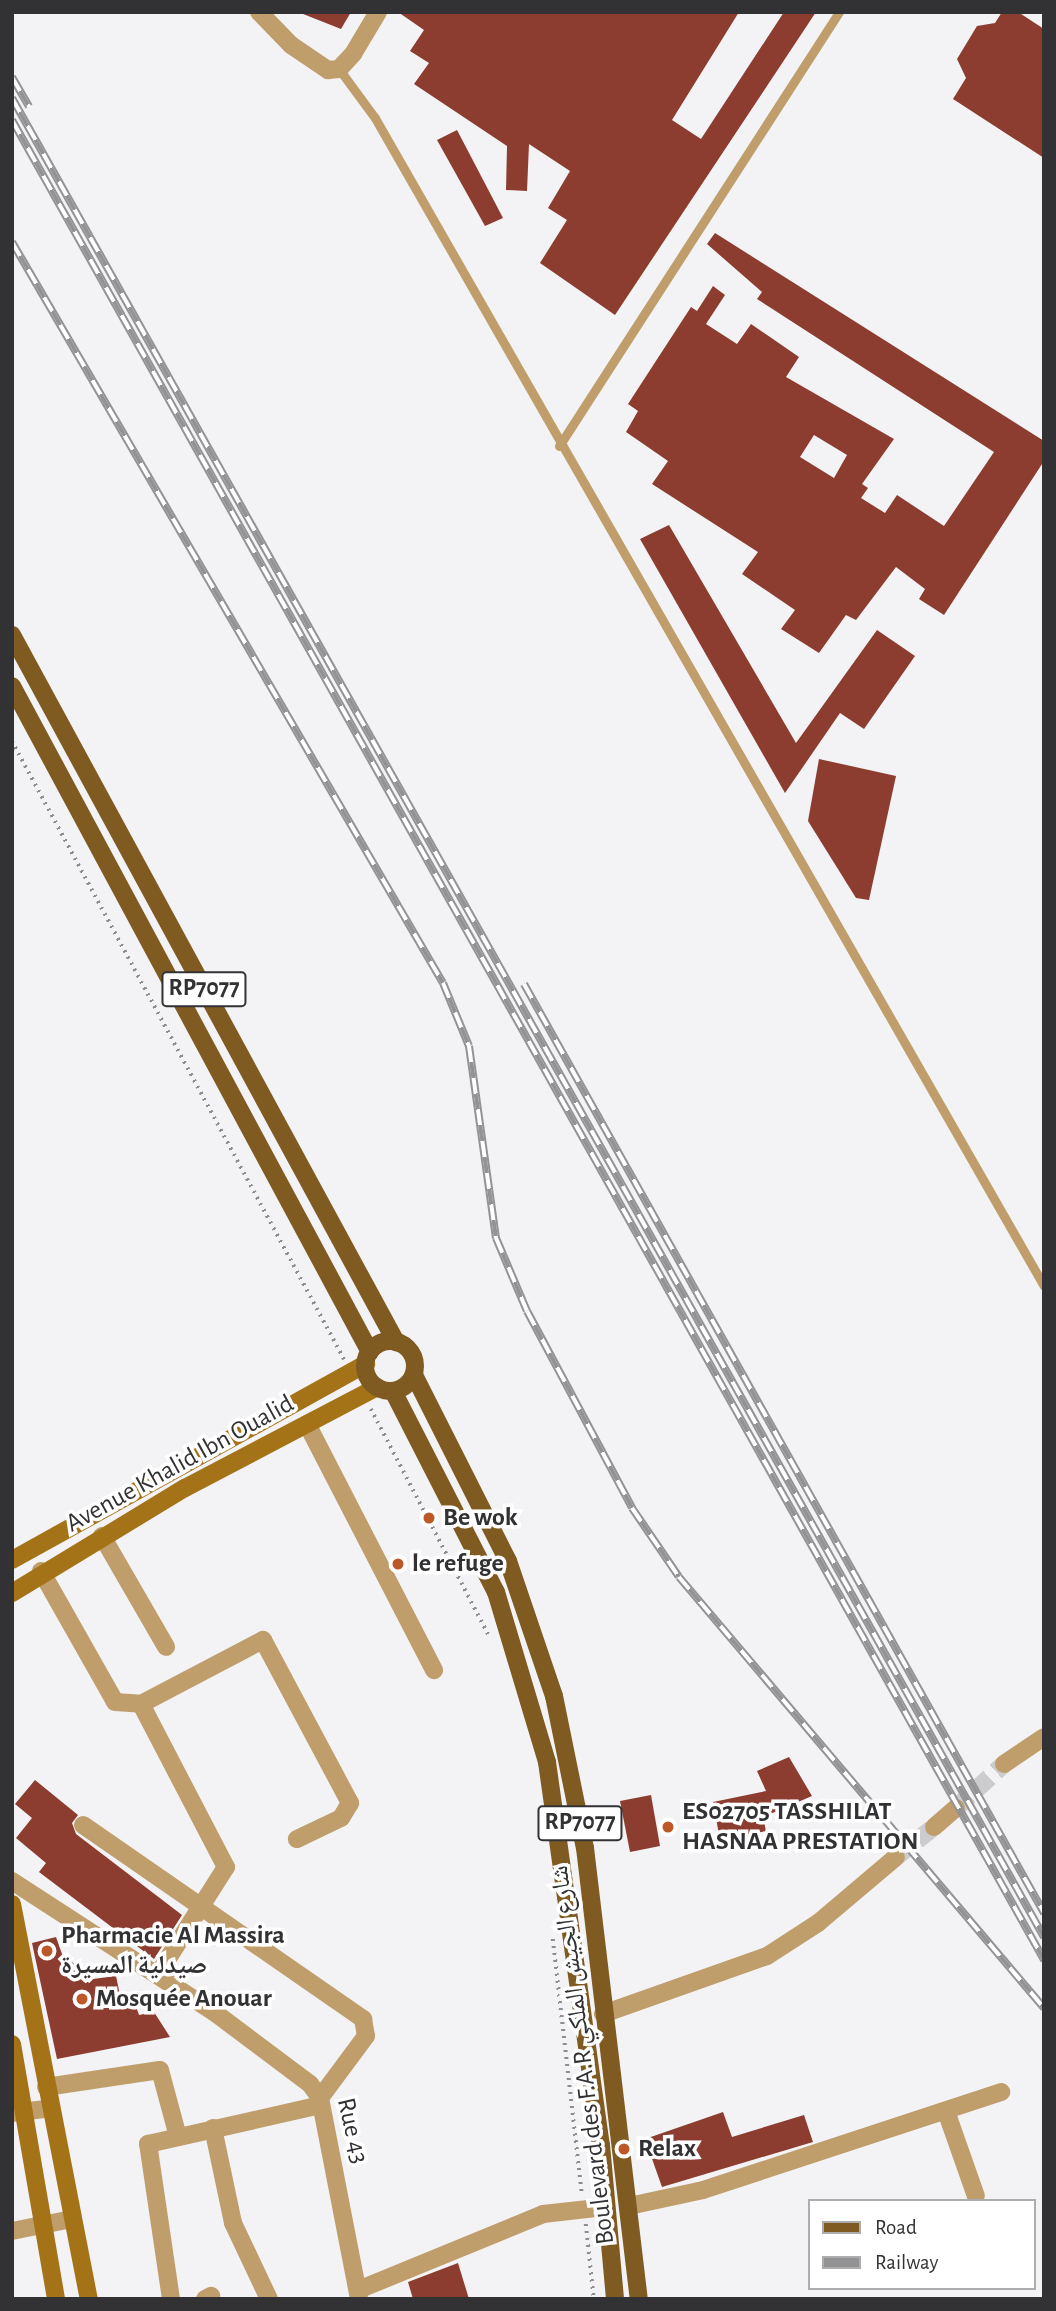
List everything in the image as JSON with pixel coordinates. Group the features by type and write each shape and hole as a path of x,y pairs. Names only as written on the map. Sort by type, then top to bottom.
{"main road":[{"name":"Boulevard des F.A.R شارع الجيش الملكي","path":"12,635 396,1342 410,1352 414,1375 508,1561 551,1685 584,1848 639,2299"},
{"name":"Boulevard des F.A.R شارع الجيش الملكي","path":"12,686 362,1362 496,1592 533,1704 557,1826 615,2299"},
{"path":"362,1362 396,1342"},
{"name":"Avenue Khalid Ibn Oualid","path":"12,1560 362,1362"},
{"path":"378,1391 414,1375"},
{"name":"Avenue Khalid Ibn Oualid","path":"12,1593 41,1571 102,1536 307,1424 378,1391"},
{"path":"12,1904 89,2299"},
{"path":"12,2044 18,2112 57,2299"}],"street":[{"path":"268,16 318,66 339,69 378,12"},
{"path":"307,1424 434,1670"},
{"path":"102,1536 166,1647"},
{"path":"41,1571 115,1702 141,1704 263,1640 350,1803 341,1818 297,1839"},
{"path":"141,1704 223,1858 224,1875 158,1974"},
{"path":"1004,1764 1044,1737"},
{"path":"934,1827 956,1808"},
{"path":"83,1825 203,1903 366,2023 364,2039 320,2101 213,2128 177,2133 146,2148 171,2299"},
{"path":"603,2014 767,1956 818,1923 896,1857"},
{"name":"Rue 43","path":"12,1881 158,1974 298,2071 320,2101 358,2296"},
{"path":"46,2087 160,2070 177,2133"},
{"path":"629,2206 704,2190 1001,2092"},
{"path":"18,2112 50,2108"},
{"path":"946,2111 976,2196"},
{"path":"213,2128 233,2223 269,2299"},
{"path":"358,2296 508,2227 584,2208 604,2207"},
{"path":"12,2231 72,2219"}],"lane":[{"path":"559,446 839,12"},
{"path":"339,69 375,118 559,446 1044,1286"}],"path":[{"path":"12,741 362,1362"},
{"path":"378,1391 491,1640"},
{"path":"552,1934 594,2299"}],"building":[{"path":"298,12 351,12 341,29"},
{"path":"398,12 739,12 672,120 701,139 784,12 816,12 615,315 540,263 567,220 548,208 570,171 529,144 527,191 506,190 507,146 414,84 429,63 410,51 424,30"},
{"path":"1002,12 1018,12 1044,29 1044,158 953,99 966,78 957,59 977,26 995,23"},
{"path":"457,130 503,218 485,226 437,140"},
{"path":"715,233 1044,441 1044,461 944,615 919,599 925,589 896,567 856,620 846,615 819,653 781,629 795,610 742,574 758,552 652,484 668,461 626,432 638,411 628,404 691,307 697,311 713,286 725,295 706,324 737,344 751,324 799,357 786,377 894,439 862,484 868,488 861,498 885,513 897,495 944,526 994,452 757,299 762,292 707,244","holes":["814,435 847,455 834,478 800,457"]},
{"path":"669,525 796,743 877,630 915,656 864,729 840,713 785,793 640,539"},
{"path":"819,759 896,776 869,900 856,898 808,821"},
{"path":"789,1757 812,1796 763,1817 766,1831 720,1840 713,1802 766,1791 757,1771"},
{"path":"35,1780 78,1815 72,1823 76,1834 182,1915 154,1959 39,1872 46,1863 16,1838 32,1818 15,1804"},
{"path":"651,1795 660,1846 630,1852 620,1801"},
{"name":"Mosquée Anouar","path":"56,1937 62,1954 93,1979 116,1976 121,2000 133,1998 139,2015 154,2012 170,2037 57,2059 32,1943"},
{"path":"723,2112 732,2137 804,2115 813,2142 662,2187 645,2139"},
{"path":"458,2263 469,2299 413,2299 408,2282"}],"tunnel":[{"path":"956,1808 1004,1764"},
{"path":"896,1857 934,1827"}],"railway":[{"path":"12,77 29,106"},
{"path":"12,98 1044,1937"},
{"path":"12,120 1044,1960"},
{"path":"12,242 443,983 469,1046 496,1238 527,1311 632,1508 679,1577 1044,2008"},
{"path":"524,984 1044,1913"}],"place":[{"name":"Be wok","path":"429,1518"},
{"name":"le refuge","path":"398,1564"},
{"name":"ES02705 TASSHILAT HASNAA PRESTATION","path":"668,1827"},
{"name":"Pharmacie Al Massira صيدلية المسيرة","path":"47,1951"},
{"name":"Mosquée Anouar","path":"82,1999"},
{"name":"Relax","path":"624,2149"}]}
